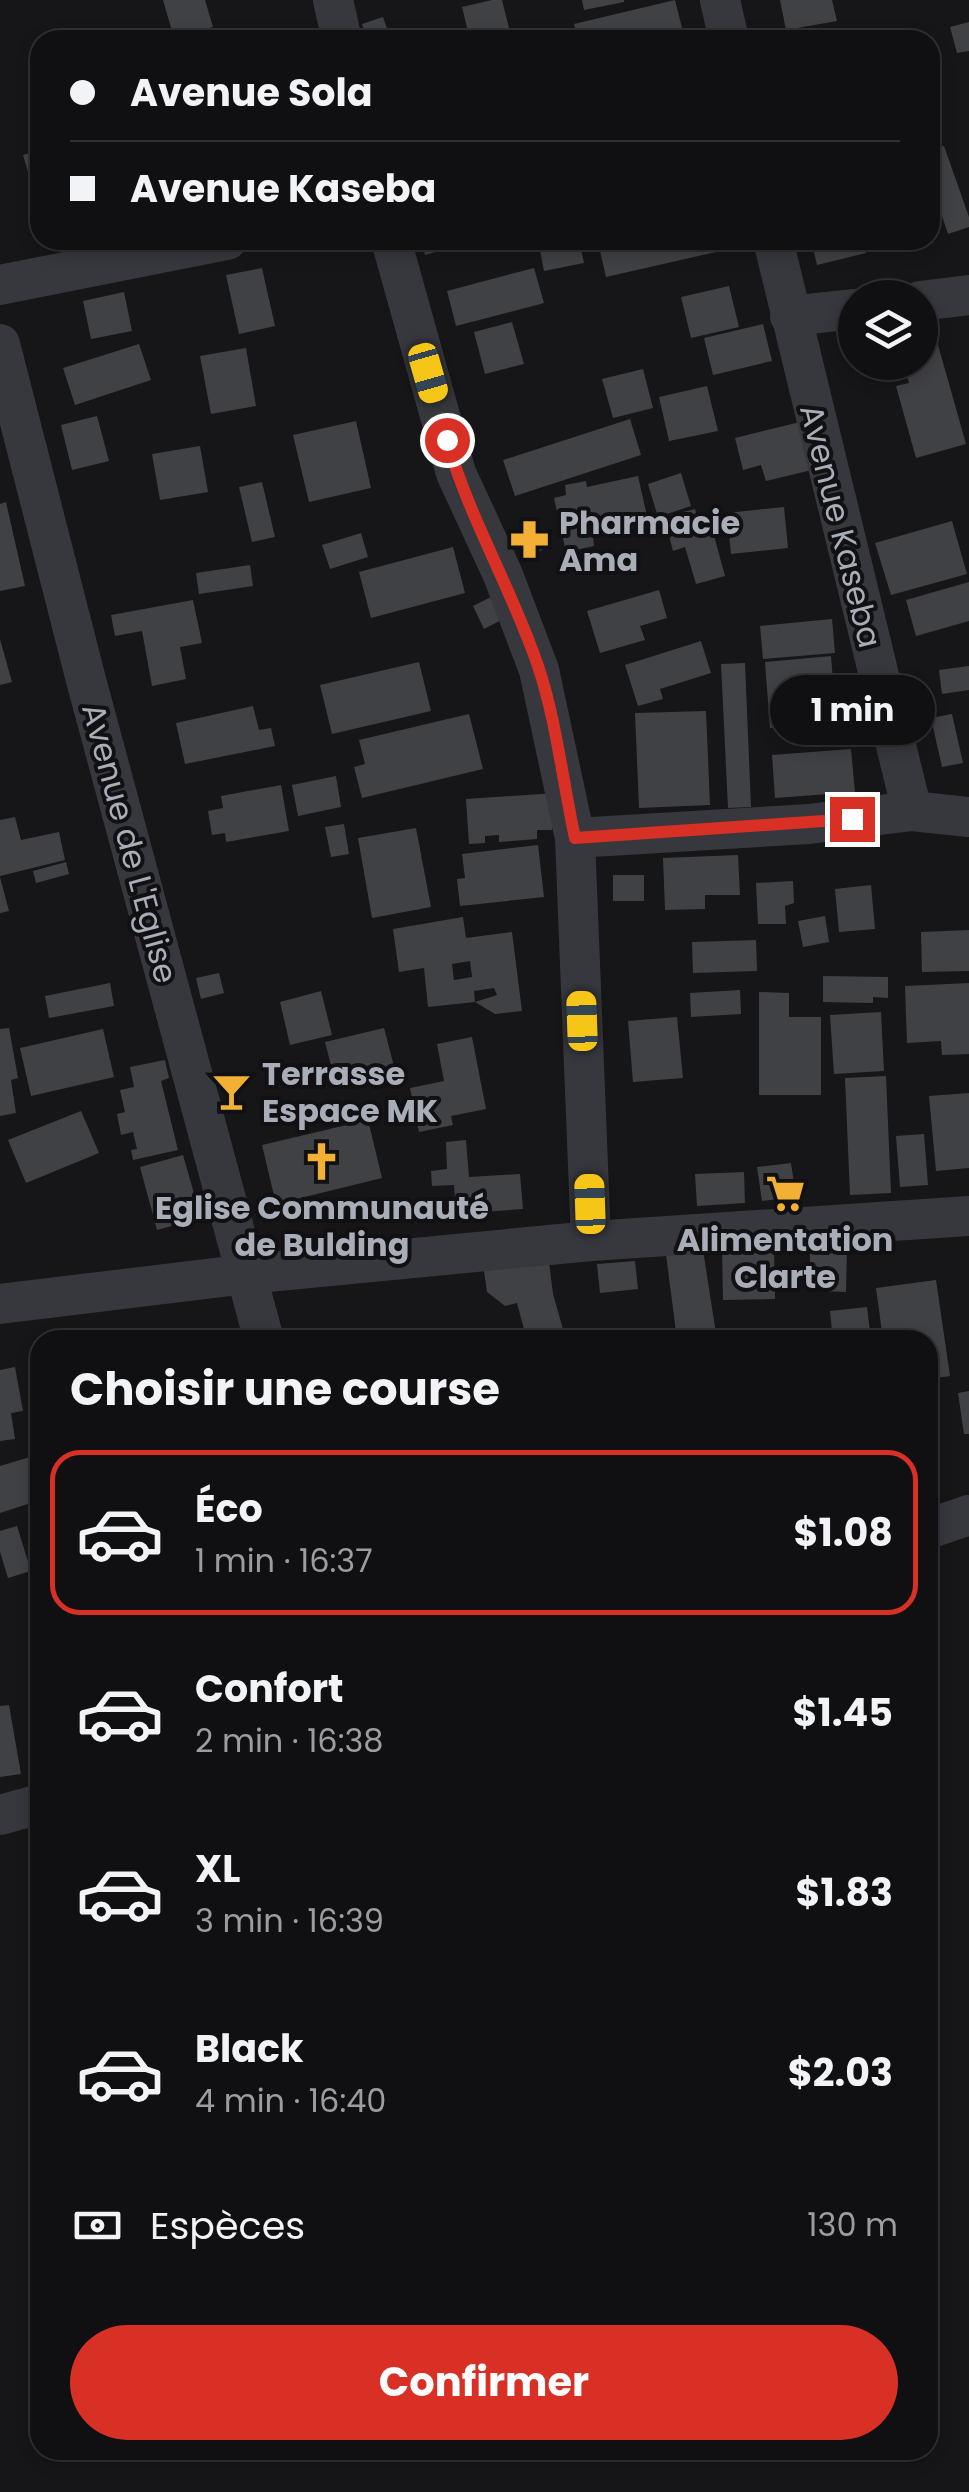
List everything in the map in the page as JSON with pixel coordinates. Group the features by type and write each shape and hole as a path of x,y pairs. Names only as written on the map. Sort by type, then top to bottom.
{"street":[{"path":"333,0 340,30"},
{"path":"720,0 727,30"},
{"path":"0,285 177,250"},
{"path":"394,250 456,473 503,576 539,670 575,838 591,1241"},
{"name":"Avenue Kaseba","path":"775,250 912,812"},
{"path":"938,299 969,295"},
{"path":"790,316 838,311"},
{"name":"Avenue de L'Eglise","path":"0,344 261,1330"},
{"path":"575,838 809,824 912,812 969,817"},
{"path":"0,1304 247,1274 591,1241 969,1216"},
{"path":"938,1526 969,1515"},
{"path":"0,1815 30,1807"}],"building":[{"path":"163,0 205,0 213,27 172,30"},
{"path":"502,0 510,30 468,30 462,7"},
{"path":"582,0 624,0 624,2 584,10"},
{"path":"675,0 682,30 576,30 574,24"},
{"path":"780,0 832,0 837,21 786,30"},
{"path":"383,17 388,30 364,30 362,24"},
{"path":"969,22 969,51 957,53 950,27"},
{"path":"944,146 969,217 969,227 948,234 940,217 940,147"},
{"path":"30,153 30,179 23,155"},
{"path":"540,250 581,250 584,263 544,271"},
{"path":"600,250 725,250 606,277"},
{"path":"813,250 865,250 866,253 817,265"},
{"path":"262,268 275,326 239,334 226,275"},
{"path":"534,268 544,303 456,326 447,291"},
{"path":"729,286 739,327 691,338 681,297"},
{"path":"124,292 132,331 91,339 83,301"},
{"path":"512,322 524,364 485,374 474,332"},
{"path":"763,324 772,361 713,375 704,338"},
{"path":"139,344 151,380 75,405 63,368"},
{"path":"938,345 966,444 916,458 896,386 909,383 908,380 938,380"},
{"path":"246,348 256,406 211,414 200,356"},
{"path":"643,369 653,408 613,418 602,379"},
{"path":"707,386 718,431 669,441 659,397"},
{"path":"97,416 109,461 72,470 61,425"},
{"path":"630,419 641,455 515,496 503,460"},
{"path":"356,421 371,488 309,502 293,435"},
{"path":"800,422 812,470 766,481 761,465 743,470 735,438"},
{"path":"200,446 208,492 160,500 152,454"},
{"path":"681,473 691,506 658,517 648,484"},
{"path":"638,476 649,525 593,537 594,546 566,552 554,498 566,495 565,485 586,481 587,487"},
{"path":"262,482 275,537 252,542 239,487"},
{"path":"6,502 25,586 0,591 0,504"},
{"path":"784,507 788,548 731,554 727,513"},
{"path":"695,509 702,535 713,532 725,576 696,584 685,547 673,551 664,517"},
{"path":"952,521 967,574 891,595 875,543"},
{"path":"534,522 549,546 530,557 516,533"},
{"path":"361,533 368,557 330,569 322,545"},
{"path":"453,547 465,593 371,618 359,572"},
{"path":"250,565 253,586 199,594 196,573"},
{"path":"969,582 969,621 916,636 906,600"},
{"path":"659,590 667,618 640,626 645,640 600,653 587,611"},
{"path":"497,594 509,616 484,629 473,606"},
{"path":"193,600 202,643 180,647 186,679 152,686 142,631 115,636 111,615"},
{"path":"832,619 835,653 763,659 760,626"},
{"path":"0,639 12,682 0,685"},
{"path":"701,641 711,673 660,689 663,699 638,706 625,665"},
{"path":"831,656 835,705 823,706 825,723 819,724 820,741 791,744 789,726 770,728 765,662"},
{"path":"419,662 431,711 332,734 320,685"},
{"path":"745,663 751,807 728,808 721,664"},
{"path":"969,666 969,690 942,694 939,670"},
{"path":"253,706 259,730 271,728 275,746 185,764 176,723"},
{"path":"706,711 710,805 639,808 635,713"},
{"path":"469,714 483,769 362,798 354,767 365,764 359,740"},
{"path":"952,714 963,763 942,767 931,718"},
{"path":"851,749 855,792 775,798 772,755"},
{"path":"336,776 341,807 298,816 292,785"},
{"path":"281,785 289,831 226,842 225,833 212,835 208,811 223,808 221,796"},
{"path":"556,793 552,830 537,830 537,839 499,842 499,835 485,836 485,843 469,844 466,799"},
{"path":"15,817 21,840 59,832 65,860 0,876 0,820"},
{"path":"344,824 349,854 331,857 325,827"},
{"path":"416,828 431,907 372,918 358,838"},
{"path":"538,845 544,897 460,906 457,879 465,878 462,854"},
{"path":"738,855 740,895 705,895 705,909 665,910 663,858"},
{"path":"66,862 69,874 36,883 33,871"},
{"path":"613,875 644,875 644,901 613,901"},
{"path":"0,877 9,911 0,913"},
{"path":"793,881 794,903 785,906 786,924 758,924 756,883"},
{"path":"871,885 875,929 839,932 835,889"},
{"path":"825,916 829,942 803,947 798,921"},
{"path":"463,917 466,938 512,932 522,1011 495,1014 475,1002 428,1007 424,968 399,972 393,929","holes":["470,961 472,977 454,980 452,964","494,988 497,995 475,1002 474,991"]},
{"path":"969,930 969,971 922,972 921,932"},
{"path":"756,940 757,971 693,973 692,942"},
{"path":"219,973 224,993 201,999 196,978"},
{"path":"823,976 888,977 888,998 873,997 873,1003 823,1002"},
{"path":"110,983 114,1006 49,1018 45,996"},
{"path":"969,983 969,1054 942,1055 941,1041 907,1043 905,986"},
{"path":"740,990 741,1014 691,1017 690,993"},
{"path":"321,991 332,1035 290,1045 280,1002"},
{"path":"759,992 789,993 789,1017 821,1017 821,1095 759,1095"},
{"path":"881,1012 884,1071 834,1074 830,1015"},
{"path":"677,1017 683,1078 633,1082 628,1021"},
{"path":"9,1028 18,1078 11,1080 16,1113 0,1116 0,1029"},
{"path":"384,1028 396,1074 337,1088 325,1042"},
{"path":"103,1029 114,1077 31,1096 20,1048"},
{"path":"472,1037 486,1109 451,1116 453,1125 419,1132 410,1088 444,1081 437,1044"},
{"path":"165,1060 169,1078 161,1081 178,1150 133,1160 131,1150 137,1149 133,1132 121,1135 117,1114 125,1112 120,1090 134,1087 130,1067"},
{"path":"886,1076 891,1193 850,1195 845,1078"},
{"path":"969,1093 969,1168 936,1171 929,1096"},
{"path":"81,1111 99,1153 26,1183 8,1140"},
{"name":"Eglise Communauté de Bulding","path":"368,1120 382,1178 276,1204 262,1145"},
{"path":"924,1134 928,1185 900,1187 896,1136"},
{"path":"466,1140 469,1177 520,1174 523,1209 456,1214 454,1185 432,1186 431,1171 447,1169 446,1142"},
{"path":"183,1155 201,1218 157,1230 140,1167"},
{"path":"791,1163 796,1197 762,1201 757,1167"},
{"path":"744,1172 745,1203 697,1206 695,1174"},
{"path":"810,1243 847,1244 846,1292 821,1291 822,1267 810,1267"},
{"path":"774,1248 775,1299 723,1300 722,1250"},
{"path":"703,1250 715,1330 676,1330 666,1254"},
{"path":"635,1261 638,1289 600,1293 597,1264"},
{"path":"549,1262 563,1330 524,1330 517,1303 505,1306 487,1292 484,1271"},
{"path":"936,1280 950,1376 938,1378 938,1330 882,1330 876,1288"},
{"path":"867,1307 870,1330 832,1330 830,1311"},
{"path":"15,1367 23,1411 11,1413 15,1439 0,1441 0,1370"},
{"path":"969,1391 969,1434 964,1434 958,1393"},
{"path":"30,1457 30,1503 0,1513 0,1466"},
{"path":"17,1526 30,1571 8,1578 0,1552 0,1531"},
{"path":"9,1705 21,1774 0,1777 0,1706"}],"place":[{"name":"Pharmacie Ama","path":"529,540"},
{"name":"Terrasse Espace MK","path":"232,1091"},
{"name":"Eglise Communauté de Bulding","path":"322,1162"},
{"name":"Alimentation Clarte","path":"785,1194"}],"route":[{"path":"447,440 456,473 503,576 539,670 575,838 852,819"}]}
